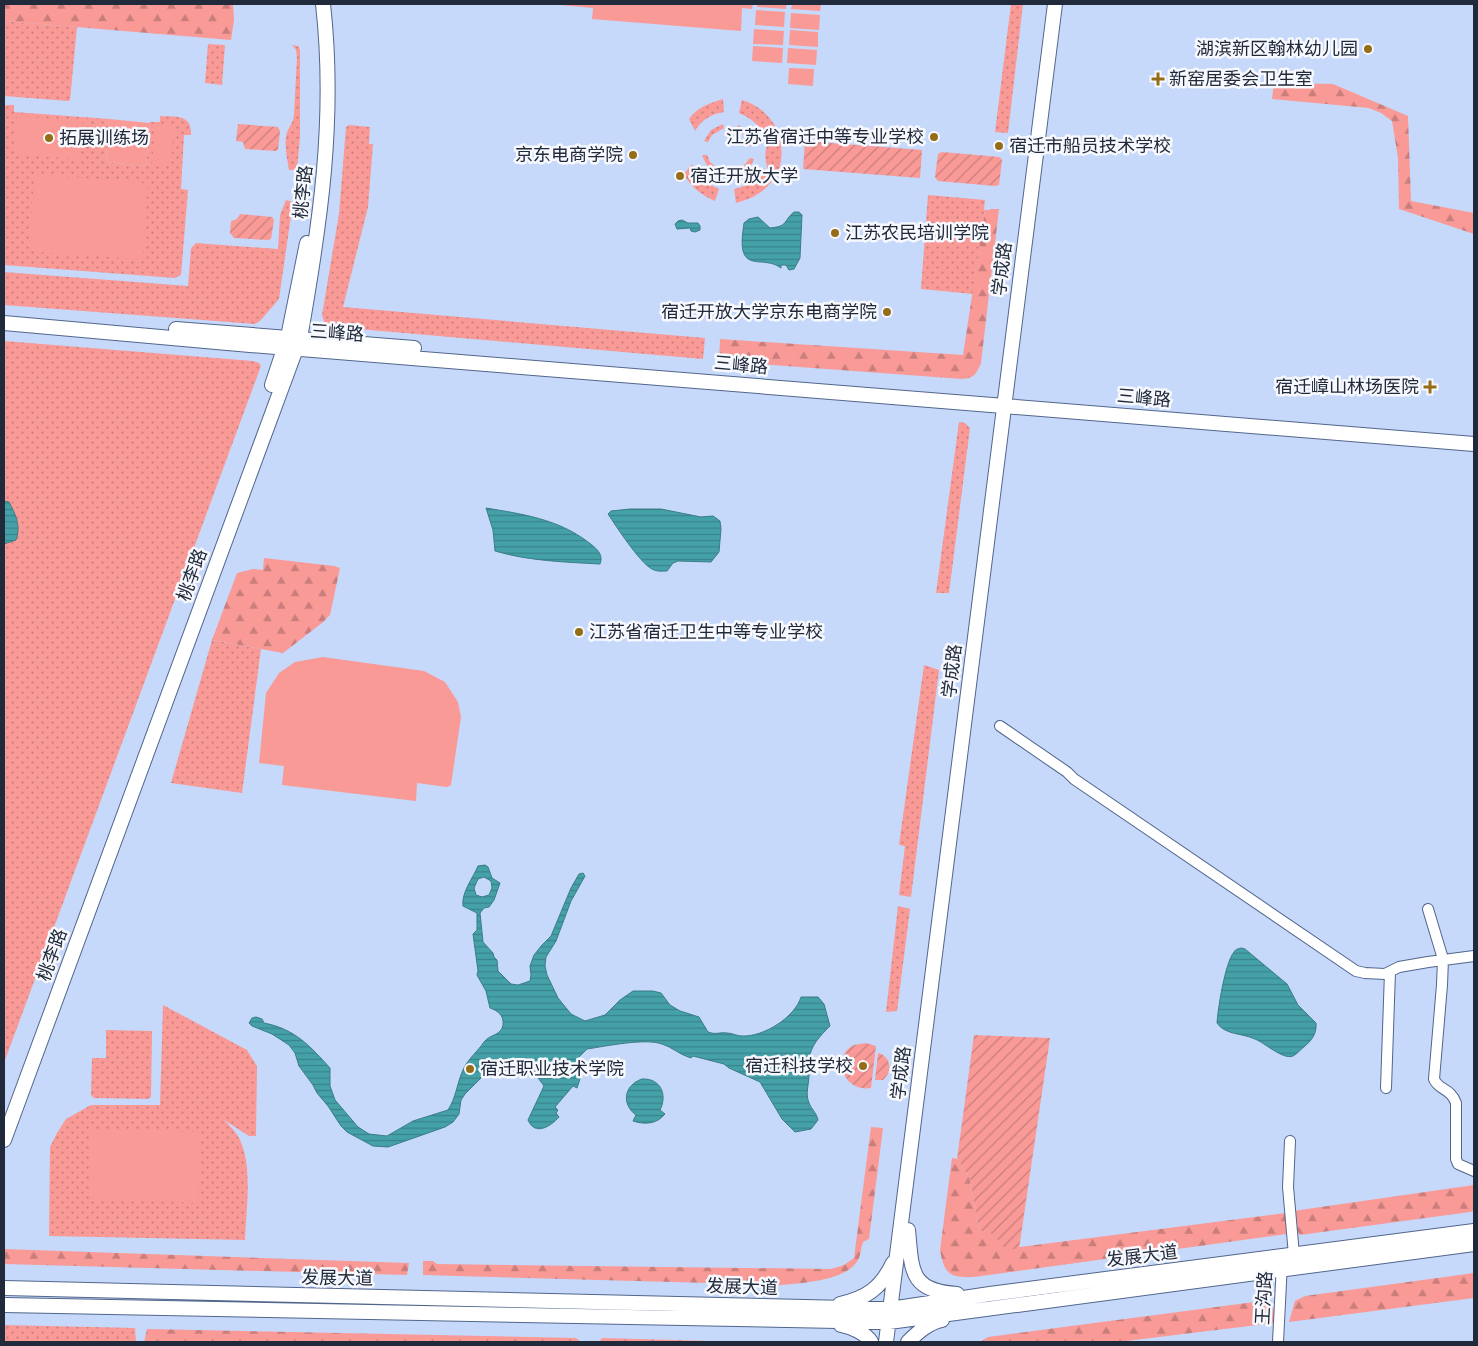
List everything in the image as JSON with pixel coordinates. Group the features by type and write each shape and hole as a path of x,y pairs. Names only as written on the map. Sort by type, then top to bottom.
{"main road":[{"name":"桃李路","path":"4,1117 292,343 317,178 320,55 315,4"},
{"name":"桃李路","path":"4,1140 292,343 317,238 324,184 329,79 323,4"},
{"name":"学成路","path":"894,1342 894,1315 904,1230 1008,401 1055,4"},
{"name":"学成路","path":"1008,401 1062,4"},
{"name":"三峰路","path":"4,316 292,343"},
{"name":"三峰路","path":"4,323 292,343 1008,401 1474,435"},
{"name":"三峰路","path":"1008,401 1474,444"},
{"path":"904,1230 912,1268 916,1278 923,1286 937,1291 998,1300"},
{"path":"815,1314 867,1295 883,1281 893,1263 904,1230"},
{"name":"发展大道","path":"4,1305 894,1315 1286,1260 1474,1231"},
{"name":"发展大道","path":"1286,1260 1474,1244"},
{"name":"发展大道","path":"4,1288 815,1314"},
{"path":"908,1342 934,1322 998,1300"},
{"path":"815,1314 855,1329 869,1338 871,1342"},
{"name":"学成路","path":"886,1342 894,1315"}],"street":[{"path":"1000,726 1067,772 1074,779 1350,968 1365,973 1378,974 1442,959 1474,956"},
{"path":"1428,909 1442,959 1442,985 1434,1079 1436,1083 1454,1096 1456,1103 1456,1159 1458,1164 1474,1171"},
{"path":"1386,1088 1390,972"},
{"name":"王沟路","path":"1278,1342 1286,1260 1290,1141"}],"green space":[{"path":"4,4 233,4 234,20 231,40 4,21"},
{"path":"560,4 753,4 752,9 742,8 741,31 592,19 593,8"},
{"path":"757,4 786,4 786,9 757,7"},
{"path":"792,4 821,4 820,11 791,9"},
{"path":"1011,4 1023,4 1008,133 995,132"},
{"path":"756,10 785,12 784,27 755,25"},
{"path":"791,13 820,15 819,30 790,28"},
{"path":"4,21 77,27 70,100 4,96"},
{"path":"754,29 784,31 783,45 753,44"},
{"path":"790,30 818,32 818,47 789,45"},
{"path":"208,44 225,45 222,85 205,83"},
{"path":"292,45 298,46 300,50 300,137 297,170 289,170 286,155 287,134 294,115 297,57 296,50"},
{"path":"753,46 783,48 782,63 752,61"},
{"path":"788,48 817,50 816,65 787,63"},
{"path":"789,68 814,69 813,86 788,84"},
{"path":"1274,83 1333,84 1408,116 1411,201 1474,213 1474,234 1399,209 1398,158 1392,121 1381,113 1369,108 1272,99"},
{"path":"723,99 724,112 707,118 695,131 689,119 692,115 704,106"},
{"path":"742,100 762,110 776,127 766,139 756,123 739,113"},
{"path":"14,105 14,112 109,119 106,162 146,166 150,122 160,122 160,116 177,117 186,120 191,128 191,135 184,135 181,189 188,190 181,275 175,278 4,265 4,106"},
{"name":"拓展训练场","path":"17,116 83,121 80,159 14,154"},
{"path":"109,119 150,123 146,166 106,162"},
{"path":"238,124 278,127 280,131 278,150 245,149 243,142 236,141"},
{"path":"723,124 724,128 712,135 708,142 704,141 711,130"},
{"path":"155,125 174,127 171,165 152,164"},
{"path":"349,125 370,127 369,144 373,144 368,207 343,307 705,338 703,359 335,327 325,324 322,315 339,214 346,127"},
{"path":"738,125 749,134 755,146 750,146 746,136 737,130"},
{"path":"778,129 782,155 777,174 773,179 767,166 765,153 769,141"},
{"path":"805,141 922,150 920,178 803,169"},
{"path":"942,152 1000,157 1002,160 999,185 938,181 935,177 938,154"},
{"path":"702,155 707,155 710,162 721,171 720,176 709,167"},
{"path":"750,158 754,159 749,168 735,177 734,172 741,169"},
{"path":"692,164 703,179 719,189 715,201 697,190 687,179 684,174"},
{"path":"764,168 772,181 756,195 736,203 734,189 751,182"},
{"path":"43,175 140,182 148,185 143,257 135,259 38,252 29,248 34,177"},
{"path":"928,195 985,200 973,294 921,289"},
{"path":"286,200 293,202 279,299 260,321 255,324 4,305 4,272 188,286 191,248 196,243 278,249 280,215"},
{"path":"999,209 981,363 972,377 962,379 719,361 720,339 963,355 985,210"},
{"path":"240,214 272,217 274,220 271,239 234,238 230,233 231,221 237,219"},
{"path":"4,341 253,361 261,366 4,1063"},
{"path":"959,422 965,423 970,428 949,593 936,593"},
{"path":"264,558 340,568 330,615 283,653 212,640 237,573 253,569 263,570"},
{"path":"212,640 261,649 242,793 171,783"},
{"path":"323,657 424,671 445,682 458,702 461,717 451,785 447,787 417,783 416,801 282,785 284,766 259,763 266,693 279,673 295,662"},
{"path":"924,665 939,670 911,897 899,895 905,846 899,845"},
{"path":"898,906 910,909 897,1011 886,1012"},
{"path":"163,1005 247,1050 257,1066 256,1136 249,1136 224,1120 239,1138 247,1167 248,1192 245,1240 49,1236 50,1147 66,1119 91,1105 160,1105"},
{"path":"106,1030 152,1031 151,1097 148,1099 94,1098 91,1095 92,1058 106,1058"},
{"path":"974,1035 1050,1038 1019,1249 1005,1249 993,1234 979,1230 969,1177 957,1159"},
{"path":"866,1043 876,1046 871,1088 861,1088 853,1085 847,1079 843,1072 842,1064 847,1050 854,1045"},
{"path":"878,1053 886,1057 889,1065 888,1073 883,1080 875,1080"},
{"path":"871,1127 883,1128 869,1239 863,1242 859,1258 854,1266 846,1272 835,1276 812,1282 780,1285 423,1275 423,1261 433,1261 437,1264 831,1269 844,1265 854,1258"},
{"path":"90,1129 200,1132 198,1203 89,1199"},
{"path":"952,1158 957,1159 969,1177 979,1230 993,1233 1005,1249 1286,1213 1287,1234 974,1277 960,1277 946,1270 940,1250"},
{"path":"1474,1185 1474,1211 1470,1212 1300,1235 1295,1227 1293,1211"},
{"path":"4,1249 409,1263 407,1275 4,1264"},
{"path":"1474,1273 1474,1298 1289,1322 1295,1301 1305,1296"},
{"path":"1262,1301 1269,1304 1273,1309 1275,1323 1118,1342 980,1342 988,1337"},
{"path":"4,1325 135,1328 136,1342 4,1342"},
{"path":"147,1329 576,1338 581,1342 144,1342"},
{"path":"602,1338 748,1342 599,1342"}],"shaded area":[{"path":"794,212 799,212 802,215 800,258 794,269 789,270 786,265 781,265 781,268 747,258 742,246 744,223 749,219 758,217 770,228 776,227 783,225"},
{"path":"682,220 688,223 698,223 700,230 695,232 691,231 690,228 677,229 675,224"},
{"path":"4,501 9,502 12,507 16,516 18,530 16,540 4,544"},
{"path":"486,508 539,519 564,528 576,534 596,549 601,557 600,564 534,559 495,551 493,530"},
{"path":"661,509 701,517 713,516 720,521 719,552 711,562 678,561 673,563 667,571 654,570 635,552 608,514 611,511"},
{"path":"485,865 488,867 492,878 500,883 494,900 489,907 484,908 480,913 483,942 497,960 498,971 511,984 518,985 530,981 530,966 534,955 551,936 571,888 579,874 583,873 585,876 571,901 556,941 546,957 545,966 547,975 558,998 571,1014 585,1021 605,1015 620,1000 633,991 653,991 661,993 670,1005 680,1011 699,1017 708,1032 729,1033 740,1036 751,1035 760,1033 778,1024 792,1012 801,997 818,997 824,1004 830,1026 819,1037 809,1059 807,1096 818,1120 811,1129 795,1132 782,1119 760,1082 724,1064 693,1056 691,1058 662,1044 646,1042 587,1049 577,1059 580,1079 577,1088 573,1086 555,1107 558,1110 556,1113 559,1117 547,1127 535,1128 528,1120 544,1086 530,1067 491,1072 484,1075 465,1094 461,1100 459,1114 453,1122 445,1127 388,1147 373,1146 347,1132 299,1066 295,1053 289,1045 249,1023 252,1018 262,1019 264,1023 285,1029 309,1046 330,1068 330,1086 335,1100 358,1127 369,1134 387,1136 413,1121 448,1110 465,1066 486,1039 498,1033 503,1025 503,1019 500,1014 490,1008 486,991 477,975 473,934 477,930 477,913 463,906 464,896 478,866","holes":["484,877 491,881 492,888 489,895 482,897 476,895 474,888 478,879"]},
{"path":"1241,948 1245,949 1287,984 1298,1005 1316,1023 1316,1030 1312,1039 1293,1056 1284,1056 1255,1039 1224,1030 1217,1023 1225,975 1235,951"},
{"path":"642,1079 654,1081 663,1093 660,1110 665,1114 658,1120 650,1123 633,1121 636,1115 628,1106 628,1090"}],"place":[{"name":"湖滨新区翰林幼儿园","path":"1368,49"},
{"name":"新窑居委会卫生室","path":"1158,79"},
{"name":"江苏省宿迁中等专业学校","path":"934,137"},
{"name":"拓展训练场","path":"49,138"},
{"name":"宿迁市船员技术学校","path":"999,146"},
{"name":"京东电商学院","path":"633,155"},
{"name":"宿迁开放大学","path":"680,176"},
{"name":"江苏农民培训学院","path":"835,233"},
{"name":"宿迁开放大学京东电商学院","path":"887,312"},
{"name":"宿迁嶂山林场医院","path":"1430,387"},
{"name":"江苏省宿迁卫生中等专业学校","path":"579,632"},
{"name":"宿迁科技学校","path":"863,1066"},
{"name":"宿迁职业技术学院","path":"470,1069"}]}
